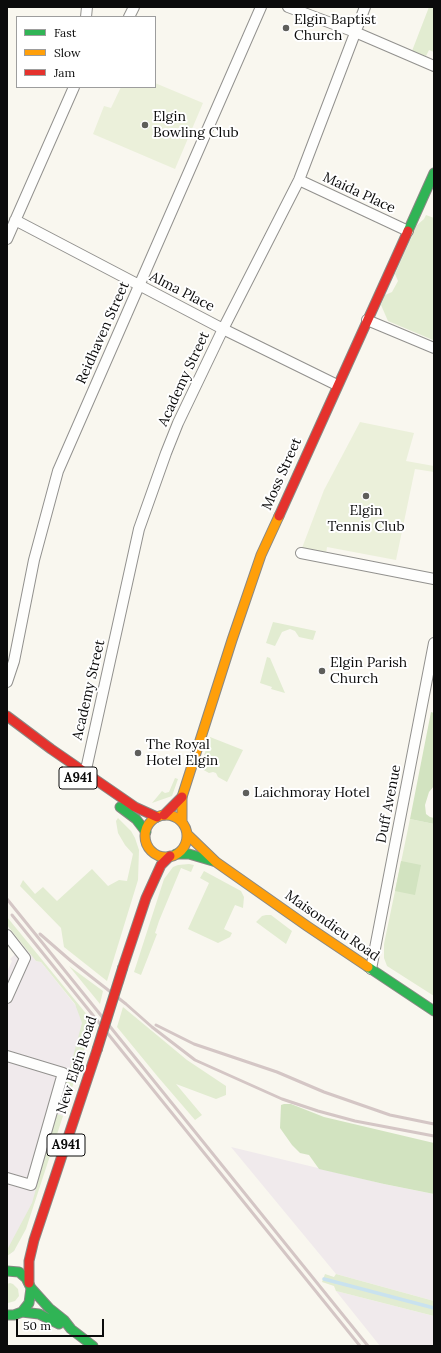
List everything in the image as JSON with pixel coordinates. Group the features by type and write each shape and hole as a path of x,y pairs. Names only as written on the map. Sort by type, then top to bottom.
{"street":[{"path":"130,16 134,7"},
{"name":"Reidhaven Street","path":"7,682 14,662 34,560 58,471 261,7"},
{"path":"288,7 355,32 434,66"},
{"name":"Academy Street","path":"82,776 108,672 139,529 150,496 178,423 223,329 299,180 365,7"},
{"path":"7,239 74,88"},
{"name":"Moss Street","path":"182,822 182,797 232,640 262,555 337,385 434,173"},
{"name":"Maida Place","path":"299,180 408,231"},
{"name":"Alma Place","path":"15,220 223,329 337,385"},
{"path":"367,320 434,348"},
{"path":"302,553 434,579"},
{"name":"Duff Avenue","path":"371,969 434,643"},
{"name":"A941","path":"7,716 130,814 142,825 146,832"},
{"name":"A941","path":"29,744 135,807 161,816"},
{"name":"Moss Street","path":"161,816 182,797"},
{"path":"148,846 160,856 173,855 183,848 186,843 187,834 182,822 171,815 161,816 148,826 145,837 150,858"},
{"name":"Maisondieu Road","path":"187,834 216,862 307,926 434,1011"},
{"name":"Maisondieu Road","path":"173,855 189,854 216,862"},
{"name":"New Elgin Road","path":"14,1314 29,1303 31,1295 30,1261 34,1240 146,898 161,865 173,855"},
{"name":"New Elgin Road","path":"146,898 150,870"},
{"path":"7,935 25,958 7,998"},
{"path":"7,1056 63,1073 31,1185 7,1178"},
{"name":"New Elgin Road","path":"7,1270 17,1261 34,1240"},
{"path":"7,1270 18,1272 26,1278 30,1286 49,1308 93,1346"},
{"path":"7,1322 14,1314 39,1314 72,1329"}],"shaded area":[{"path":"24,946 36,961 41,962 92,1026 33,1206 14,1251 7,1256 7,972 12,961 10,959"},
{"path":"231,1147 384,1184 434,1194 434,1301 336,1274"},
{"path":"336,1291 434,1316 434,1346 380,1346"}],"green space":[{"path":"429,7 434,7 434,52 429,50 426,56 412,51"},
{"name":"Elgin Bowling Club","path":"156,83 203,103 175,169 93,134 104,106 111,108 121,88 156,88"},
{"path":"426,215 434,218 433,340 388,321 381,305 385,295 392,292 398,281 395,274 417,225"},
{"name":"Elgin Tennis Club","path":"360,422 414,433 406,461 434,466 434,472 415,469 396,560 327,547 326,554 302,548 324,490"},
{"path":"273,622 316,631 313,640 299,637 295,631 290,629 282,632 275,646 266,643"},
{"path":"267,657 270,658 285,693 271,689 272,687 260,683"},
{"path":"431,712 434,713 434,786 429,792 425,805 426,814 434,818 434,824 410,819"},
{"path":"210,737 243,750 227,782 218,777 216,773 209,773 200,768"},
{"path":"175,778 178,779 172,796 152,803 162,791 165,793 169,792"},
{"path":"118,818 131,831 139,850 138,880 107,981 64,947 61,928 20,886 23,880 35,894 43,887 57,901 92,869 108,886 119,880 127,881 133,854 125,845 118,833 116,821"},
{"path":"410,819 434,824 434,996 387,966 384,958 384,944"},
{"path":"401,861 421,865 415,895 395,891"},
{"path":"189,864 194,865 191,872 181,868 159,921 155,933 157,934 141,975 134,972 164,879 173,867"},
{"path":"204,871 241,891 244,897 243,908 235,905 224,929 232,933 230,937 218,943 188,929 209,883 200,878"},
{"path":"271,915 292,931 286,944 256,922 262,916"},
{"path":"7,917 93,1022 66,1107 60,1105 82,1023 75,1004 41,962 36,961 7,925"},
{"path":"69,966 103,991 100,1004"},
{"path":"123,1007 187,1060 226,1086 226,1095 216,1099 176,1084 202,1115 195,1120 117,1027"},
{"path":"291,1104 324,1117 434,1143 434,1194 319,1169 309,1155 300,1153 292,1145 280,1128 281,1105"},
{"path":"57,1114 63,1116 26,1229 14,1251 7,1256 7,1250 32,1203"},
{"path":"325,1274 334,1277 336,1274 434,1301 434,1316 336,1291 334,1286 322,1282"},
{"path":"10,1283 18,1289 19,1296 15,1301 7,1303 7,1284"}],"waterway":[{"path":"324,1279 434,1308"}],"railway":[{"path":"7,899 368,1346"},
{"path":"12,915 360,1346"},
{"path":"40,934 152,1027 195,1060 282,1099 318,1111 355,1121 434,1136"},
{"path":"156,1025 194,1044 277,1072 324,1092 390,1115 434,1124"}],"traffic: fast":[{"path":"408,231 434,173"},
{"path":"120,807 136,819 146,832"},
{"path":"176,854 189,854 213,861"},
{"path":"368,967 434,1011"},
{"path":"7,1271 19,1272 26,1278 31,1288 29,1303 22,1312 14,1315 7,1315"},
{"path":"31,1288 49,1308 64,1320 71,1329 93,1346"},
{"path":"22,1312 39,1314 59,1324"}],"traffic: slow":[{"path":"182,822 182,797 261,555 279,516"},
{"path":"166,815 181,821 187,836 181,851 166,857 151,851 145,836 151,821 166,815"},
{"path":"187,834 216,862 368,967"}],"traffic: jam":[{"path":"279,516 408,231"},
{"path":"7,716 51,749 135,807 157,817"},
{"path":"164,815 182,797"},
{"path":"123,967 146,898 161,865 170,856"},
{"path":"97,1050 123,967"},
{"path":"29,1283 29,1261 34,1240 97,1050"}],"place":[{"name":"Elgin Baptist Church","path":"286,28"},
{"name":"Elgin Bowling Club","path":"145,125"},
{"name":"Elgin Tennis Club","path":"366,496"},
{"name":"Elgin Parish Church","path":"322,671"},
{"name":"The Royal Hotel Elgin","path":"138,753"},
{"name":"Laichmoray Hotel","path":"246,793"}]}
